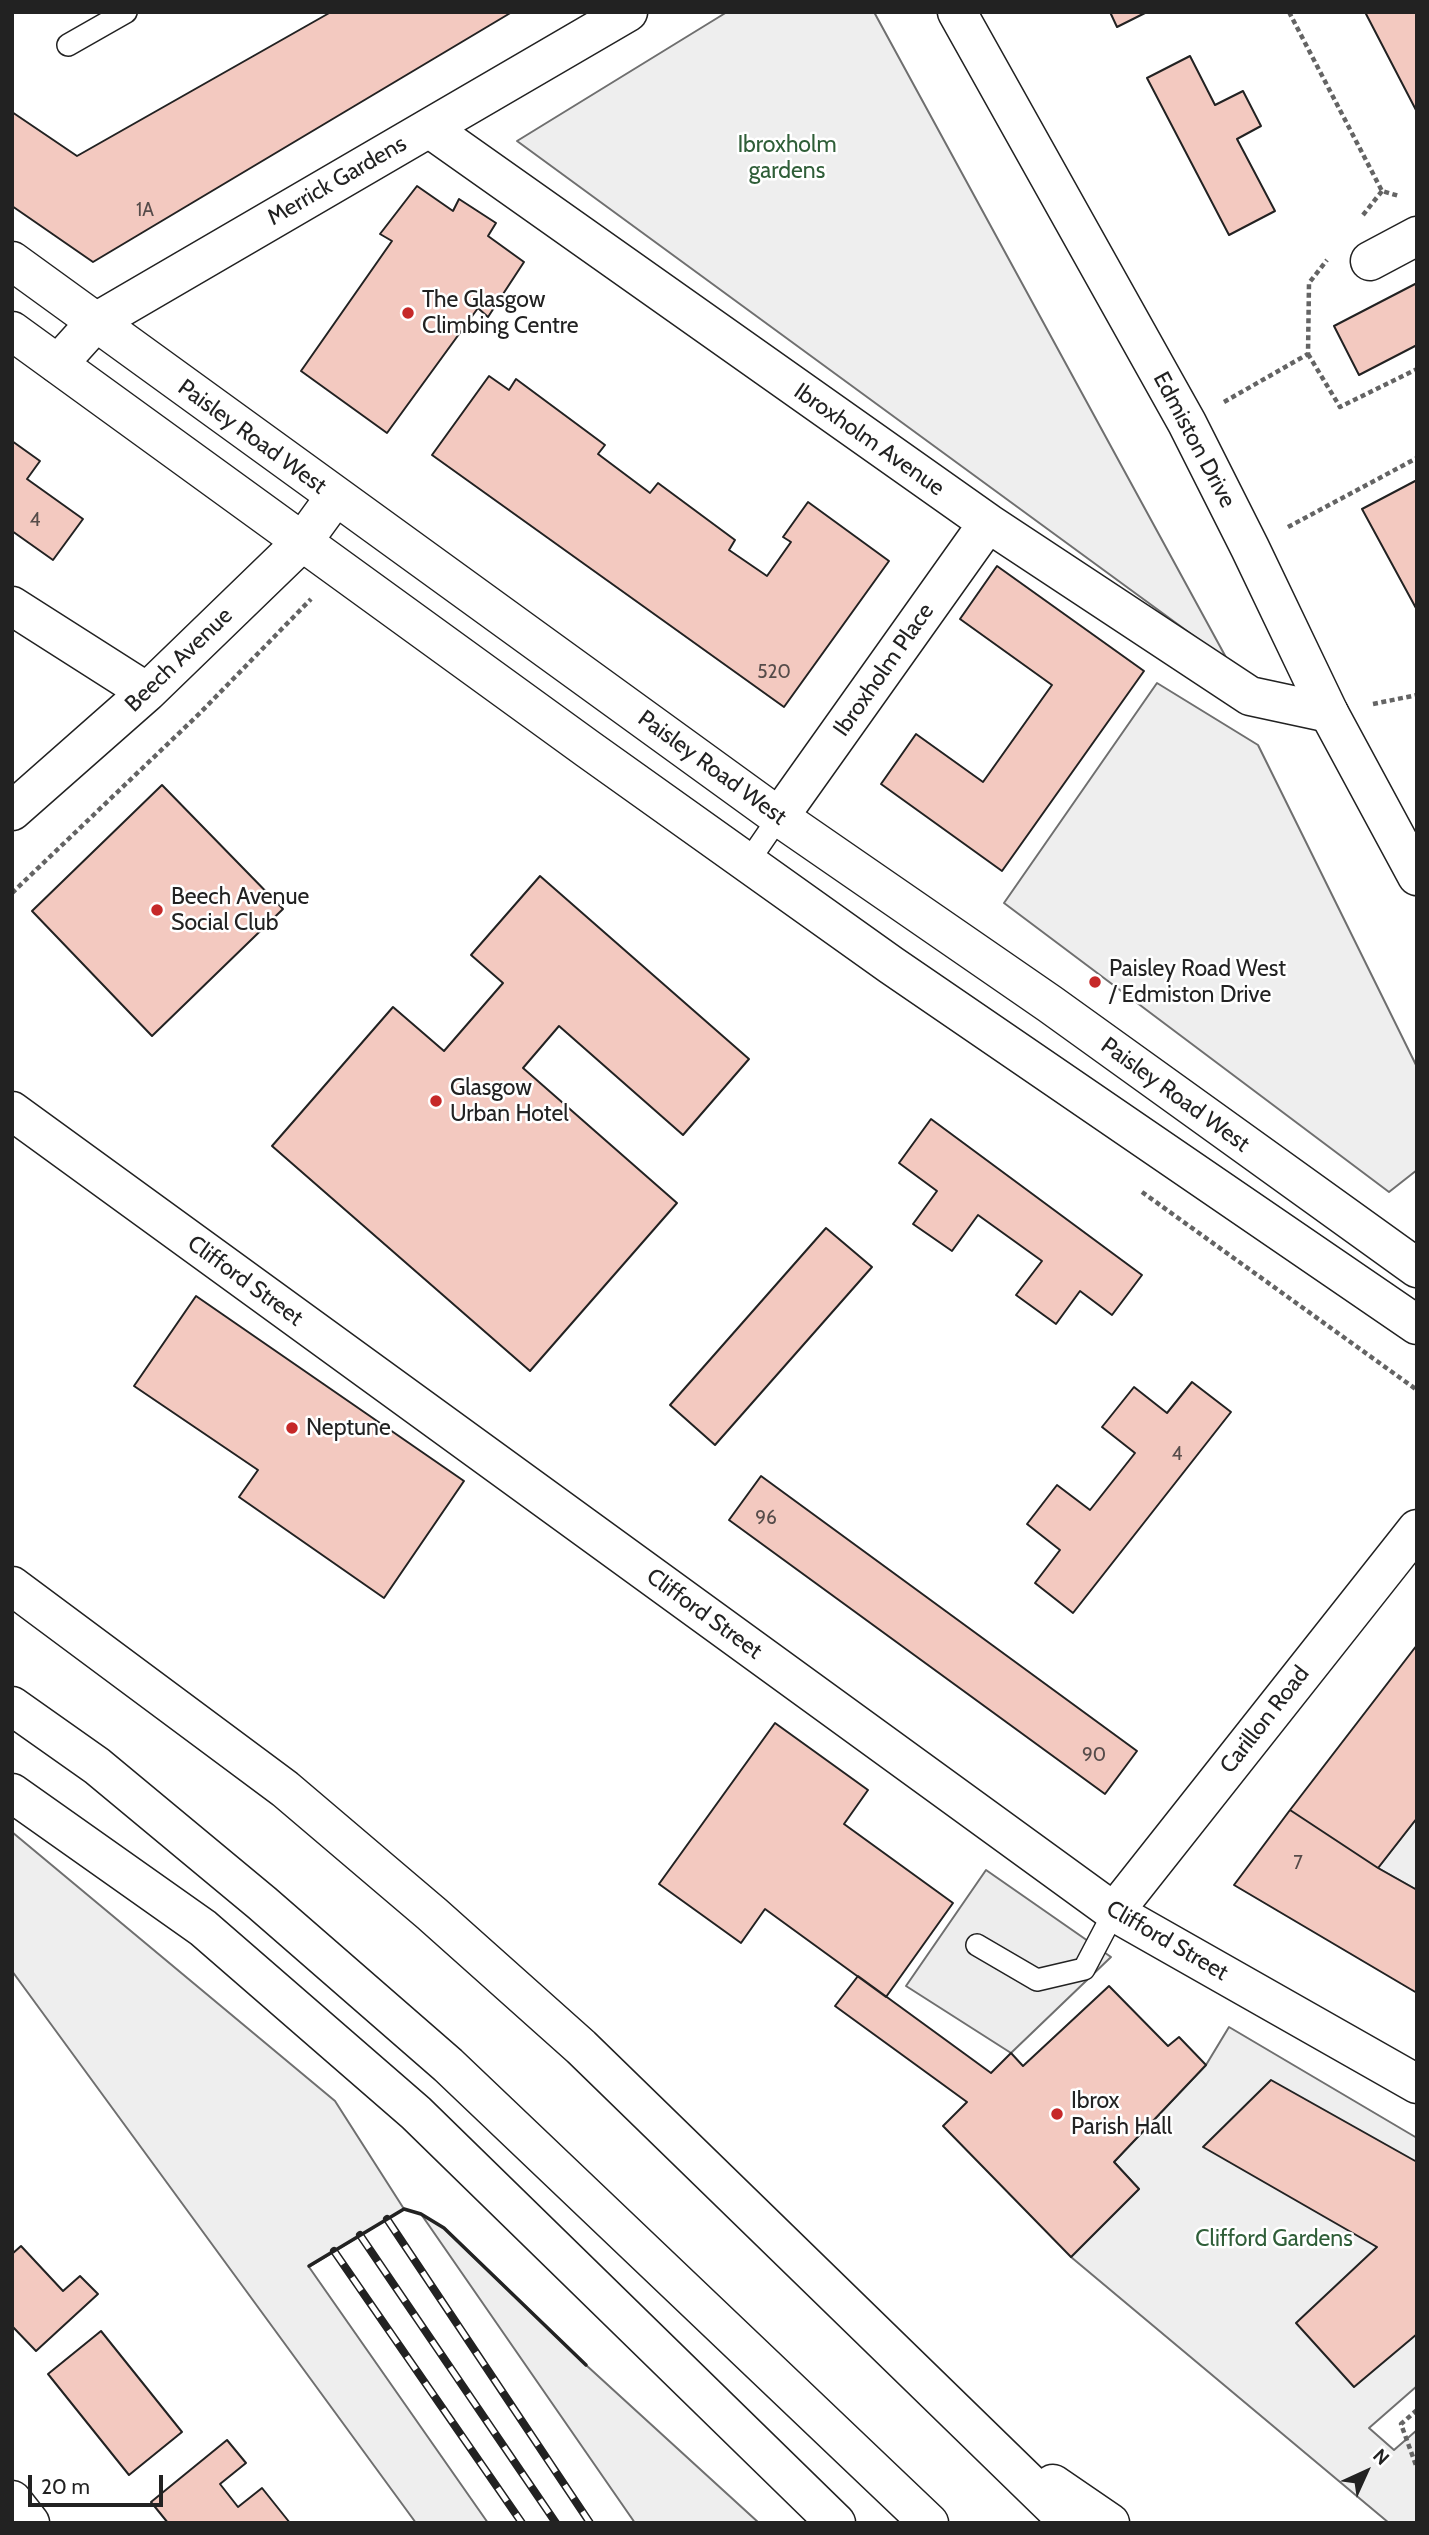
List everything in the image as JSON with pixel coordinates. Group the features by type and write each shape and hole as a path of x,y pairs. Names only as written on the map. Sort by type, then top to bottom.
{"main road":[{"name":"Merrick Gardens","path":"58,364 96,322 628,12"},
{"name":"Edmiston Drive","path":"957,12 1186,423 1250,548 1329,713 1417,876"},
{"name":"Ibroxholm Avenue","path":"429,128 988,523 1250,696 1329,713"},
{"path":"1370,261 1417,236"},
{"name":"Paisley Road West","path":"12,261 779,817 1050,1004 1417,1268"},
{"path":"12,331 891,965 1417,1325"},
{"name":"Beech Avenue","path":"12,811 147,692 303,541 335,497"},
{"name":"Ibroxholm Place","path":"779,817 988,523"},
{"path":"12,606 147,692"},
{"name":"Clifford Street","path":"12,1111 1114,1912 1417,2084"},
{"name":"Carillon Road","path":"1114,1912 1417,1529"},
{"path":"12,1586 285,1789 432,1914 581,2047 985,2437 1070,2523"},
{"path":"12,1706 118,1783 262,1903 448,2065 929,2523"},
{"path":"12,1793 203,1928 416,2113 836,2523"},
{"path":"985,2437 1110,2523"},
{"path":"12,2500 30,2523"}],"lane":[{"path":"68,45 126,12"},
{"path":"748,862 779,817"},
{"path":"977,1945 1037,1980 1084,1969 1114,1912"}],"path":[{"path":"1289,12 1382,191 1405,198"},
{"path":"1358,222 1382,191"},
{"path":"1334,252 1309,283 1308,354 1340,407 1417,369"},
{"path":"1186,423 1308,354"},
{"path":"1250,548 1417,458"},
{"path":"12,893 200,713 316,594"},
{"path":"1417,2410 1401,2424 1417,2468"}],"green space":[{"name":"Ibroxholm gardens","path":"727,12 874,12 1228,661 517,141"},
{"path":"1157,683 1258,745 1417,1067 1417,1170 1389,1192 1004,903"},
{"path":"1417,1818 1417,1890 1378,1868"},
{"path":"12,1832 335,2101 404,2209 309,2267 488,2523 416,2523 12,1971"},
{"name":"Clifford Gardens","path":"1229,2027 1417,2138 1417,2386 1369,2428 1394,2450 1417,2430 1417,2523 1389,2523 1071,2257 1139,2189 1114,2162 1206,2065"},
{"path":"421,2214 444,2228 586,2365 759,2523 635,2523"}],"shaded area":[{"path":"986,1870 1111,1957 1011,2053 906,1986"}],"building":[{"path":"331,12 512,12 93,262 12,206 12,112 77,156"},
{"path":"1110,12 1147,12 1117,27"},
{"path":"1365,12 1417,12 1417,112"},
{"path":"1190,56 1215,105 1243,91 1261,126 1237,139 1275,211 1229,235 1147,78"},
{"name":"The Glasgow Climbing Centre","path":"417,186 453,211 459,199 496,223 488,236 524,262 488,317 478,308 387,433 301,371 392,241 380,234"},
{"path":"1417,283 1417,345 1359,375 1334,326"},
{"path":"489,376 509,390 516,379 605,445 598,454 650,493 658,483 735,540 729,550 767,576 791,542 783,537 808,502 889,561 784,707 432,455"},
{"path":"12,441 40,461 27,479 83,519 53,560 12,531"},
{"path":"1417,480 1417,610 1362,509"},
{"path":"997,566 1144,671 1002,871 881,784 916,734 983,782 1052,685 960,619"},
{"name":"Beech Avenue Social Club","path":"162,785 283,909 152,1036 32,911"},
{"name":"Glasgow Urban Hotel","path":"540,876 749,1059 683,1135 559,1026 523,1068 677,1203 530,1371 272,1146 393,1007 444,1051 503,983 471,955"},
{"path":"931,1119 1142,1275 1112,1315 1080,1291 1056,1324 1016,1295 1042,1261 978,1215 952,1251 913,1224 937,1191 899,1163"},
{"path":"826,1228 872,1267 715,1445 670,1405"},
{"name":"Neptune","path":"196,1296 464,1481 384,1598 239,1497 258,1470 134,1386"},
{"path":"1192,1382 1231,1412 1073,1613 1035,1583 1060,1550 1027,1524 1057,1485 1090,1510 1135,1453 1102,1427 1134,1387 1167,1413"},
{"path":"761,1476 1137,1751 1105,1794 729,1520"},
{"path":"1417,1645 1417,1818 1378,1868 1290,1810"},
{"path":"775,1723 868,1790 844,1824 953,1903 886,1997 765,1909 741,1943 659,1884"},
{"path":"1290,1810 1378,1868 1417,1890 1417,1993 1234,1885"},
{"name":"Ibrox Parish Hall","path":"858,1976 991,2073 1011,2053 1023,2066 1109,1986 1168,2046 1179,2037 1206,2065 1114,2162 1139,2189 1071,2257 943,2126 967,2102 835,2006"},
{"path":"1271,2080 1417,2162 1417,2334 1354,2387 1296,2323 1377,2247 1203,2147"},
{"path":"21,2246 63,2291 80,2276 98,2294 36,2351 12,2326 12,2254"},
{"path":"101,2331 182,2432 129,2475 48,2374"},
{"path":"227,2440 246,2463 220,2484 238,2507 262,2488 290,2523 168,2523 151,2502"}],"railway":[{"path":"387,2219 590,2523"},
{"path":"360,2235 556,2523"},
{"path":"334,2251 522,2523"}],"wall":[{"path":"309,2266 404,2209 421,2214 444,2228 586,2365"}],"place":[{"name":"The Glasgow Climbing Centre","path":"408,313"},
{"name":"Beech Avenue Social Club","path":"157,910"},
{"name":"Paisley Road West / Edmiston Drive","path":"1095,982"},
{"name":"Glasgow Urban Hotel","path":"436,1101"},
{"name":"Neptune","path":"292,1428"},
{"name":"Ibrox Parish Hall","path":"1057,2114"}]}
